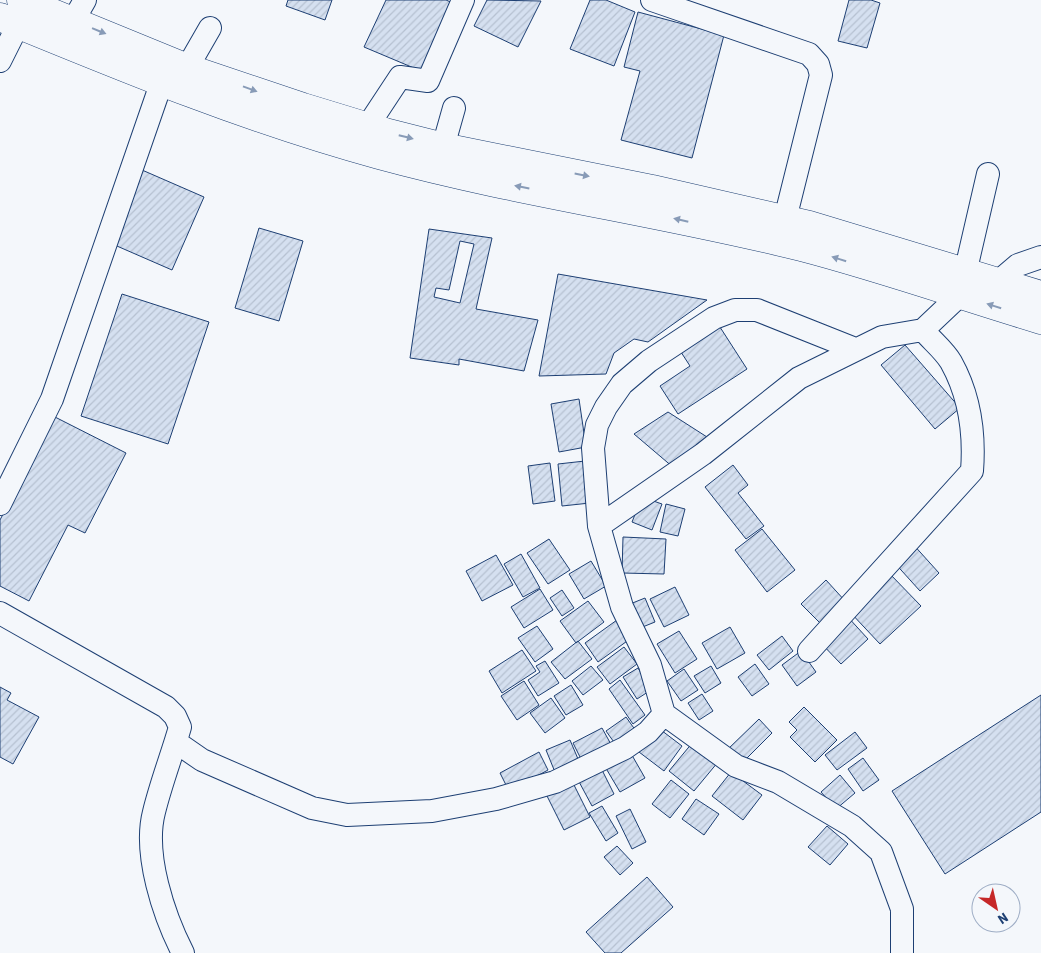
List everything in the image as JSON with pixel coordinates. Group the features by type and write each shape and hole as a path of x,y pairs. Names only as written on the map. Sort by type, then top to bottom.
{"highway":[{"path":"17,11 79,10 187,68 367,127 443,147 652,189 785,220 963,284 1041,320"},
{"path":"17,11 162,82 295,130 378,154 443,171 647,212 963,284 998,282 1041,295"}],"street":[{"path":"367,127 400,77 428,81 463,0"},
{"path":"652,0 809,54 818,64 820,75 785,220"},
{"path":"0,61 17,11"},
{"path":"187,68 210,28"},
{"path":"0,504 52,399 162,82"},
{"path":"443,147 454,108"},
{"path":"599,526 703,454 800,378 882,337 923,330 963,284 988,174"},
{"path":"998,282 1018,265 1041,256"},
{"path":"855,349 757,310 736,310 714,318 649,361 622,384 606,407 597,425 593,448 599,526 622,608 650,665 664,714 736,766 778,782 852,826 880,852 902,909 902,953"},
{"path":"809,651 972,471 973,450 970,407 950,361 923,330"},
{"path":"0,613 166,707 175,716 180,727 153,813 152,844 154,867 167,920 183,953"},
{"path":"176,742 202,760 312,808 347,815 432,812 496,799 555,782 625,748 648,732 664,714"}],"building":[{"path":"288,0 332,0 325,20 286,6"},
{"path":"386,0 446,0 453,3 421,71 364,47"},
{"path":"487,0 541,1 518,47 474,26"},
{"path":"590,0 606,0 635,12 614,66 570,49"},
{"path":"849,0 871,0 880,3 867,48 838,41"},
{"path":"638,12 724,35 692,158 621,140 640,71 624,67"},
{"path":"142,170 204,197 172,270 110,243"},
{"path":"259,228 303,241 279,321 235,308"},
{"path":"429,229 492,238 476,309 538,320 524,371 459,359 459,365 410,358","holes":["460,241 474,244 460,303 434,297 436,288 449,290"]},
{"path":"558,274 707,300 648,342 634,339 614,353 606,374 539,376"},
{"path":"122,294 209,322 168,444 81,416"},
{"path":"718,324 747,369 678,414 660,386 690,366 679,349"},
{"path":"905,345 960,408 935,429 881,365"},
{"path":"579,399 586,447 559,452 551,404"},
{"path":"668,412 707,437 674,468 634,434"},
{"path":"53,416 126,453 85,533 68,525 29,601 0,586 0,520"},
{"path":"585,461 590,503 562,506 558,464"},
{"path":"550,463 555,501 533,504 528,466"},
{"path":"733,465 748,485 738,493 764,526 746,539 705,487"},
{"path":"642,497 662,504 652,530 632,522"},
{"path":"666,504 685,509 678,536 660,532"},
{"path":"762,529 795,570 767,592 735,550"},
{"path":"623,537 666,539 664,574 622,573"},
{"path":"549,539 570,570 548,584 527,553"},
{"path":"911,542 939,573 920,591 892,560"},
{"path":"521,554 540,588 523,597 504,564"},
{"path":"496,555 513,585 482,601 466,571"},
{"path":"591,561 606,586 584,599 569,574"},
{"path":"889,573 921,606 880,644 849,611"},
{"path":"826,580 846,602 822,625 801,604"},
{"path":"675,587 689,615 664,627 650,599"},
{"path":"540,589 553,610 524,628 511,607"},
{"path":"562,590 574,608 562,616 550,598"},
{"path":"645,598 655,622 635,630 625,606"},
{"path":"588,601 604,622 576,643 560,621"},
{"path":"846,615 868,639 841,664 818,640"},
{"path":"617,620 630,639 598,662 585,643"},
{"path":"537,626 553,649 535,662 518,638"},
{"path":"730,627 745,653 717,669 702,643"},
{"path":"679,631 697,659 675,673 657,644"},
{"path":"782,636 793,651 769,670 757,655"},
{"path":"578,641 592,659 565,679 551,662"},
{"path":"624,647 637,664 610,684 597,667"},
{"path":"522,650 536,671 502,693 489,671"},
{"path":"801,651 816,672 797,686 782,665"},
{"path":"545,661 559,683 538,696 528,680 540,672 536,666"},
{"path":"755,664 769,684 752,696 738,677"},
{"path":"591,666 603,680 583,695 572,681"},
{"path":"711,666 721,683 705,693 694,676"},
{"path":"638,668 651,690 637,699 623,677"},
{"path":"684,669 698,690 681,701 667,681"},
{"path":"620,680 645,715 633,724 609,689"},
{"path":"524,681 539,705 517,720 501,696"},
{"path":"571,685 583,705 566,715 554,696"},
{"path":"0,687 11,693 7,700 39,717 13,764 0,757"},
{"path":"702,694 713,711 699,720 688,703"},
{"path":"1041,695 1041,812 945,874 892,791"},
{"path":"551,698 565,718 545,733 530,713"},
{"path":"804,707 837,740 815,762 790,737 797,730 789,722"},
{"path":"626,717 636,731 616,745 606,731"},
{"path":"759,719 772,733 740,765 726,751"},
{"path":"657,727 682,746 664,771 639,752"},
{"path":"602,728 613,748 583,763 573,743"},
{"path":"855,732 867,748 837,770 825,755"},
{"path":"570,740 581,766 557,777 546,750"},
{"path":"693,742 718,762 694,791 669,771"},
{"path":"629,750 645,778 620,792 604,765"},
{"path":"539,752 548,770 509,791 500,773"},
{"path":"863,758 879,780 863,791 848,769"},
{"path":"600,766 614,794 592,806 577,778"},
{"path":"731,772 762,795 743,820 712,796"},
{"path":"840,775 855,793 836,809 821,792"},
{"path":"671,780 689,794 670,818 652,804"},
{"path":"572,781 590,817 564,830 546,794"},
{"path":"696,799 719,814 704,835 682,819"},
{"path":"602,806 618,833 606,841 589,813"},
{"path":"630,809 646,842 632,849 616,816"},
{"path":"827,826 848,844 830,865 808,847"},
{"path":"617,846 633,863 620,875 604,857"},
{"path":"647,877 673,907 621,953 605,953 586,932"}]}
